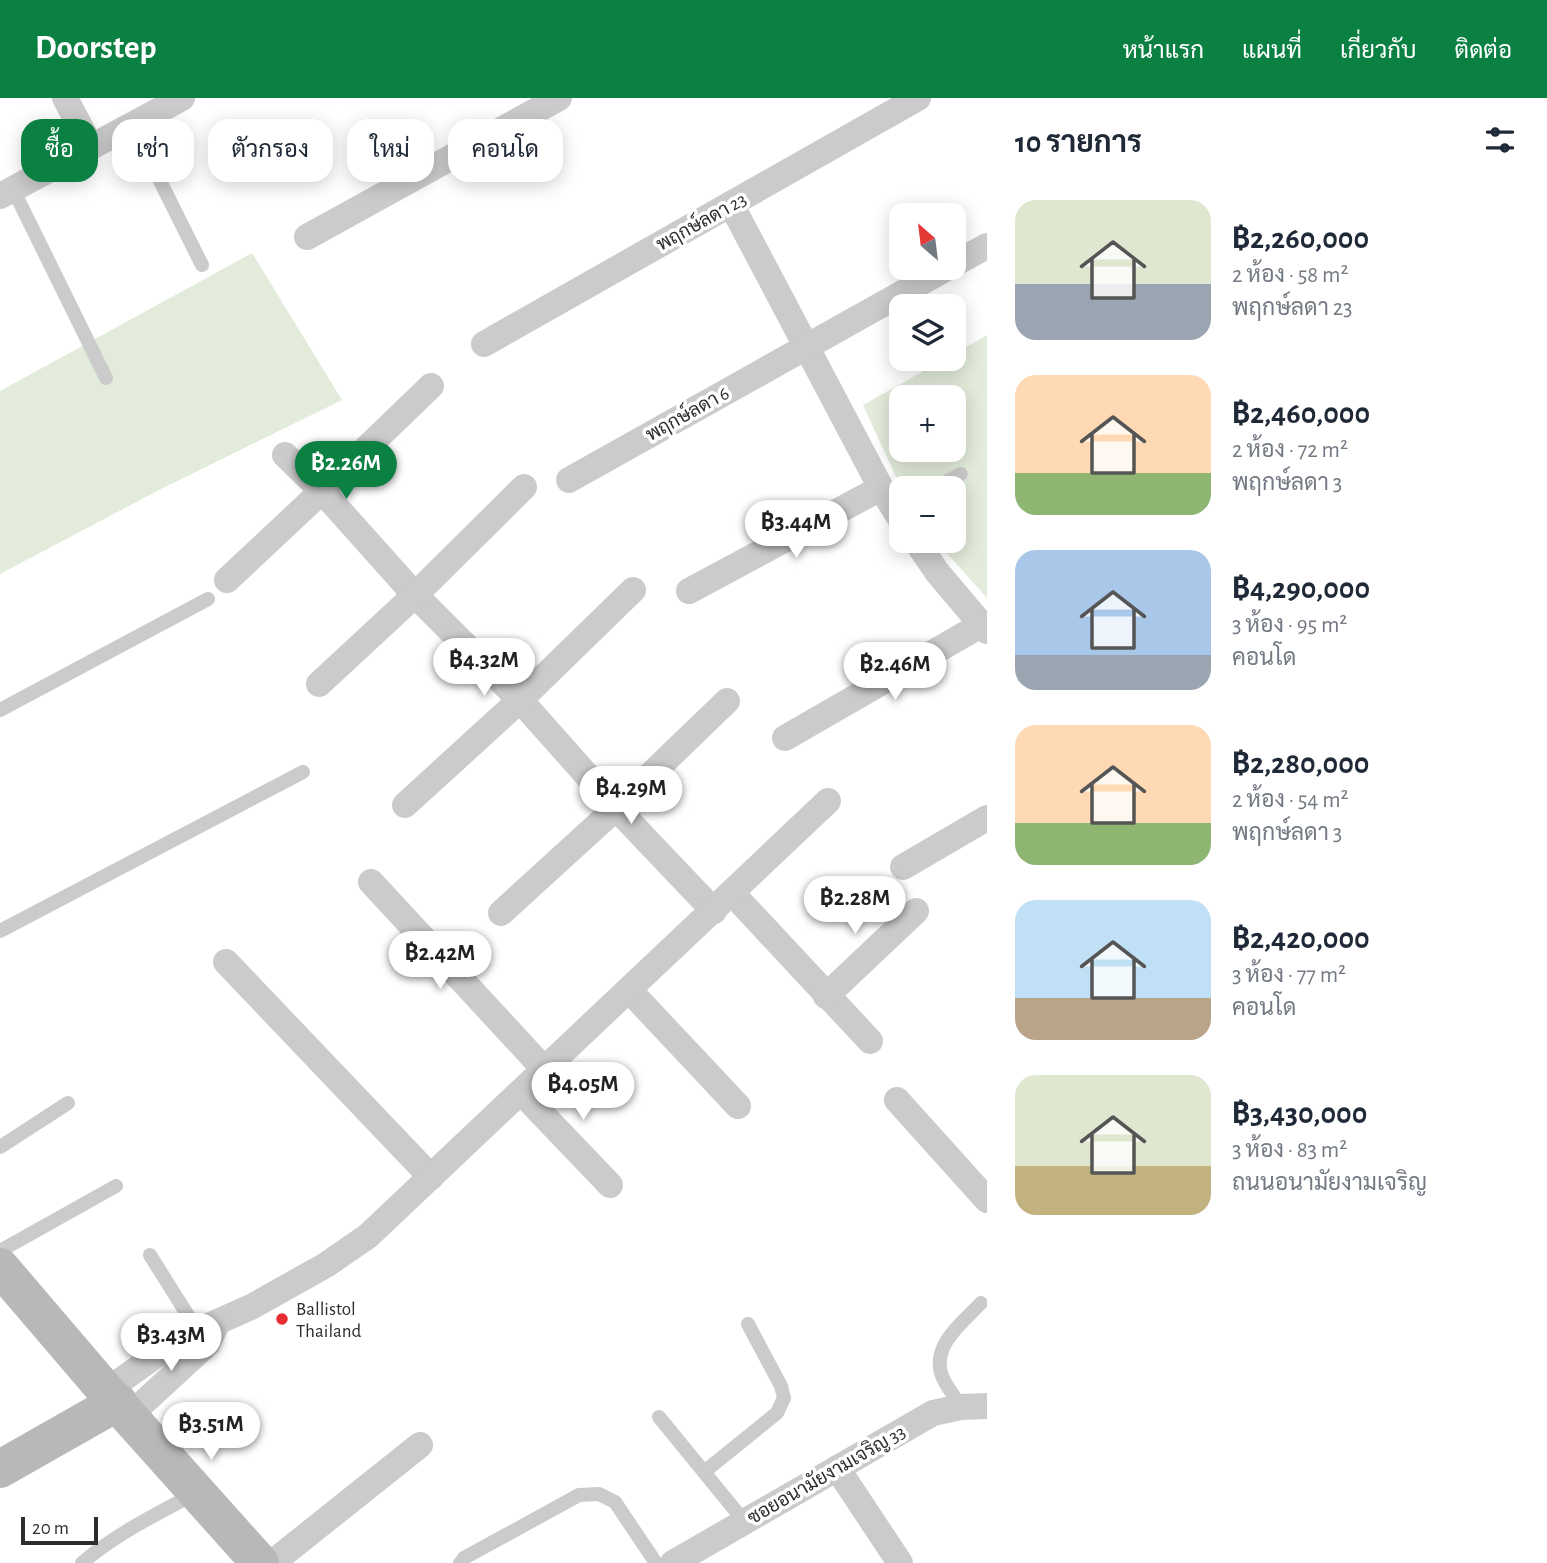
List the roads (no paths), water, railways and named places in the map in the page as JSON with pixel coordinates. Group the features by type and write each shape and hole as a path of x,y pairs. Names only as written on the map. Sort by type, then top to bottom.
{"street":[{"path":"65,98 76,119"},
{"path":"143,119 183,98"},
{"path":"307,237 559,98"},
{"name":"พฤกษ์ลดา 23","path":"484,344 918,98"},
{"path":"6,192 25,182"},
{"path":"731,204 889,499"},
{"path":"966,257 987,246"},
{"name":"พฤกษ์ลดา 6","path":"569,480 925,280"},
{"path":"227,580 431,386"},
{"path":"285,455 323,491 415,595 520,700 616,808 826,996 870,1041"},
{"path":"319,684 415,595 524,487"},
{"path":"689,591 881,488"},
{"path":"785,738 984,628 924,553"},
{"path":"405,805 520,700 633,590"},
{"path":"500,913 616,808 727,701"},
{"path":"0,1469 118,1403 179,1339 207,1332 354,1247 522,1093 544,1069 828,801"},
{"path":"903,867 987,818"},
{"path":"371,882 544,1069"},
{"path":"826,996 916,911"},
{"path":"226,962 431,1177"},
{"path":"629,990 738,1105"},
{"path":"522,1093 610,1185"},
{"path":"897,1100 987,1200"},
{"path":"0,1267 260,1563"},
{"name":"ซอยอนามัยงามเจริญ 33","path":"673,1563 933,1413 974,1406"},
{"path":"272,1563 420,1445"},
{"path":"837,1468 900,1563"}],"lane":[{"path":"160,182 202,265"},
{"path":"6,192 106,379"},
{"path":"957,476 961,474"},
{"path":"0,710 208,599"},
{"path":"0,931 303,772"},
{"path":"0,1147 68,1103"},
{"path":"0,1251 116,1186"},
{"path":"150,1255 207,1332"},
{"path":"974,1406 941,1373 942,1352 947,1339 981,1303"},
{"path":"704,1472 777,1413 784,1398 781,1385 748,1324"},
{"path":"659,1417 744,1521"},
{"path":"82,1563 132,1527 198,1492"},
{"path":"460,1563 464,1558 579,1495 598,1494 615,1502 656,1563"}],"place":[{"name":"Ballistol Thailand","path":"282,1319"}]}
